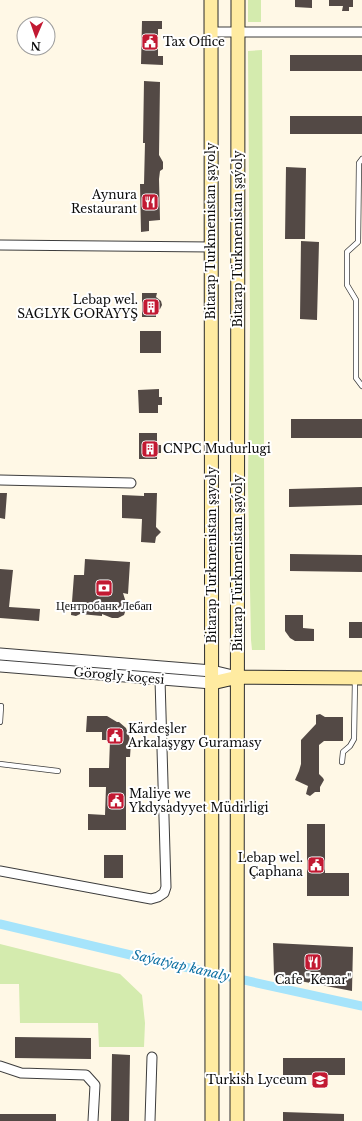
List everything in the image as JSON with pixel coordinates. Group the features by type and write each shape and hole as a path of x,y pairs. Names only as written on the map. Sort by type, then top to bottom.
{"main road":[{"name":"Bitarap Türkmenistan şaýoly","path":"237,1121 238,0"},
{"name":"Bitarap Turkmenistan şayoly","path":"211,1 212,1121"},
{"name":"Görogly koçesi","path":"212,677 359,678"}],"street":[{"path":"211,32 362,32"},
{"path":"0,245 211,247"},
{"path":"0,480 131,483"},
{"name":"Görogly koçesi","path":"0,654 212,677"},
{"name":"Görogly koçesi","path":"0,666 160,679 212,677"},
{"path":"0,871 151,899 164,894 166,886 160,679"},
{"path":"150,1121 152,1057"},
{"path":"0,1066 21,1073 86,1075 95,1085 93,1121"}],"lane":[{"path":"362,159 359,163 358,242 347,252 347,285 356,300 356,378 362,386"},
{"path":"342,762 343,752 350,746 354,739 359,678"},
{"path":"0,722 1,706"},
{"path":"0,764 58,771"}],"green space":[{"path":"248,0 261,0 261,22 248,22"},
{"path":"262,50 265,650 252,650 248,484 250,323 248,51"},
{"path":"0,944 120,974 142,995 145,1023 144,1047 99,1047 98,1023 20,1023 19,984 0,984"}],"building":[{"path":"295,0 312,0 312,8 295,7"},
{"path":"329,0 353,0 353,7 349,7 349,11 342,11 343,6 329,6"},
{"name":"Tax Office","path":"142,21 162,21 162,29 158,29 158,56 163,56 163,65 141,64"},
{"path":"290,55 362,55 362,71 290,71"},
{"path":"144,81 160,82 159,155 163,162 163,169 160,171 159,179 160,220 149,221 149,231 141,232 140,184 144,184 145,143 143,143"},
{"path":"290,116 362,116 362,134 290,134"},
{"path":"286,167 306,168 305,239 285,239"},
{"path":"301,241 319,242 317,320 300,319"},
{"name":"Lebap wel. SAGLYK GORAYYŞ","path":"142,293 157,293 156,297 161,301 162,305 156,312 156,317 142,317"},
{"path":"140,331 161,331 161,353 140,353"},
{"path":"159,389 159,397 162,397 162,405 158,405 158,413 139,413 138,390"},
{"path":"291,419 362,419 362,438 291,438"},
{"name":"CNPC Mudurlugi","path":"139,433 157,433 157,445 161,445 161,453 157,453 157,459 139,459"},
{"path":"362,487 362,505 289,507 289,489"},
{"path":"0,493 7,493 5,519 0,518"},
{"path":"144,493 157,493 156,527 161,532 156,537 155,543 141,542 142,519 122,518 122,495 144,496"},
{"path":"290,554 362,555 362,572 290,571"},
{"name":"Центробанк Лебап","path":"85,559 130,562 128,594 123,593 127,606 124,615 118,618 112,618 102,614 102,616 80,614 76,616 71,615 74,575 84,575"},
{"path":"0,569 13,570 9,607 40,609 39,621 0,618"},
{"path":"285,615 303,615 303,628 314,629 314,641 295,641 290,638 285,631"},
{"path":"349,622 362,622 362,638 349,638"},
{"path":"320,714 325,717 343,717 343,741 324,741 319,745 319,774 324,780 320,787 320,792 315,792 310,796 306,794 308,786 295,780 301,764 301,740 316,724 316,715"},
{"path":"87,716 107,716 119,722 126,728 131,742 130,757 126,757 126,830 88,830 88,814 105,815 106,787 89,787 89,768 109,768 110,740 102,740 102,732 86,732"},
{"name":"Lebap wel. Çaphana","path":"307,824 325,824 325,873 349,873 349,896 307,896"},
{"path":"104,855 123,855 123,878 104,878"},
{"name":"Cafe \"Kenar\"","path":"273,943 353,947 352,991 274,976"},
{"path":"15,1037 91,1038 91,1059 15,1058"},
{"path":"112,1054 130,1055 129,1121 111,1121"},
{"path":"283,1058 345,1058 345,1075 283,1075"},
{"path":"283,1112 344,1114 344,1121 283,1121"},
{"path":"0,1114 56,1114 56,1121 0,1121"}],"waterway":[{"name":"Saýatýap kanaly","path":"0,924 139,957 362,1006"}],"place":[{"name":"Tax Office","path":"150,42"},
{"name":"Aynura Restaurant","path":"150,202"},
{"name":"Lebap wel. SAGLYK GORAYYŞ","path":"151,307"},
{"name":"CNPC Mudurlugi","path":"150,449"},
{"name":"Центробанк Лебап","path":"104,588"},
{"name":"Kärdeşler Arkalaşygy Guramasy","path":"115,736"},
{"name":"Maliye we Ykdysadyyet Müdirligi","path":"116,801"},
{"name":"Lebap wel. Çaphana","path":"316,865"},
{"name":"Cafe \"Kenar\"","path":"313,962"},
{"name":"Turkish Lyceum","path":"320,1080"}]}
